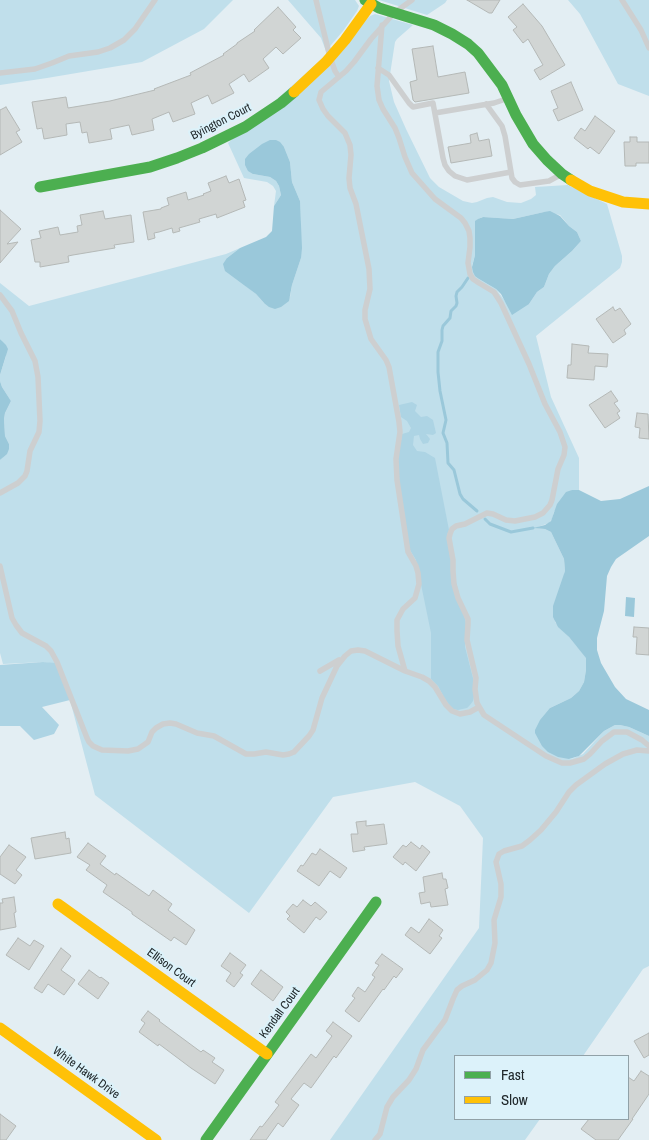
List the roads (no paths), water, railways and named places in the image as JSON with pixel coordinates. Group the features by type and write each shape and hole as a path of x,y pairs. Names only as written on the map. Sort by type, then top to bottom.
{"street":[{"name":"Byington Court","path":"40,187 150,166 202,148 245,127 263,116 303,84 330,57 344,40 368,2"},
{"path":"368,2 394,13 434,25 468,44 494,73 533,144 562,174 602,195 623,202 649,204"},
{"name":"Kendall Court","path":"206,1140 376,902"},
{"name":"Ellison Court","path":"58,904 267,1054"},
{"name":"White Hawk Drive","path":"0,1028 156,1140"}],"lane":[{"path":"0,73 35,68 52,64 69,56 98,52 110,48 124,40 135,29 155,0"},
{"path":"316,0 330,57 339,77"},
{"path":"405,671 398,646 397,620 415,598 419,584 416,566 408,552 396,480 396,459 400,432 399,422 389,367 371,339 365,319 370,289 369,269 356,204 350,188 350,145 345,133 323,109 320,100 321,92 354,62 382,25 394,13 412,0"},
{"path":"622,0 641,30 649,48"},
{"path":"382,25 377,86 379,100 395,128 408,166 435,199 466,223 470,238 468,263 470,274 473,279 494,292 501,303 530,364 545,404 560,432 565,446 552,500 543,512 531,519 514,521 487,513 465,524 456,526 450,534 449,538 454,560 454,584 468,619 467,640 475,673 476,698 479,707 484,715 546,756 562,763 584,759 614,732 627,732 649,746"},
{"path":"378,68 389,75 413,107 433,104 445,165 455,176 467,180 510,172"},
{"path":"435,113 508,99"},
{"path":"486,104 502,126 510,172 515,182 520,184 549,181 562,174"},
{"path":"0,294 12,311 35,361 38,377 40,426 30,451 25,476 0,493"},
{"path":"0,566 12,618 26,635 49,648 57,662 84,732 89,742 98,748 128,751 138,749 148,742 156,728 170,723 196,733 214,736 246,754 266,752 283,755 289,754 294,752 313,730 328,683 345,656"},
{"path":"320,671 351,651 365,651 429,681 452,711 460,714 470,712 479,707"},
{"path":"375,1140 380,1134 387,1107 416,1069 424,1050 445,1020 457,990 482,975 491,963 495,943 494,920 501,897 501,884 496,862 498,854 522,846 530,840 556,812 569,792 605,764 623,754 636,750 649,750"}],"waterway":[{"path":"468,278 457,292 456,306 451,311 450,318 443,326 442,341 438,352 438,372 446,420 443,433 447,443 448,463 454,470 463,499 477,511"},
{"path":"485,519 490,524 511,532 533,528"}]}
